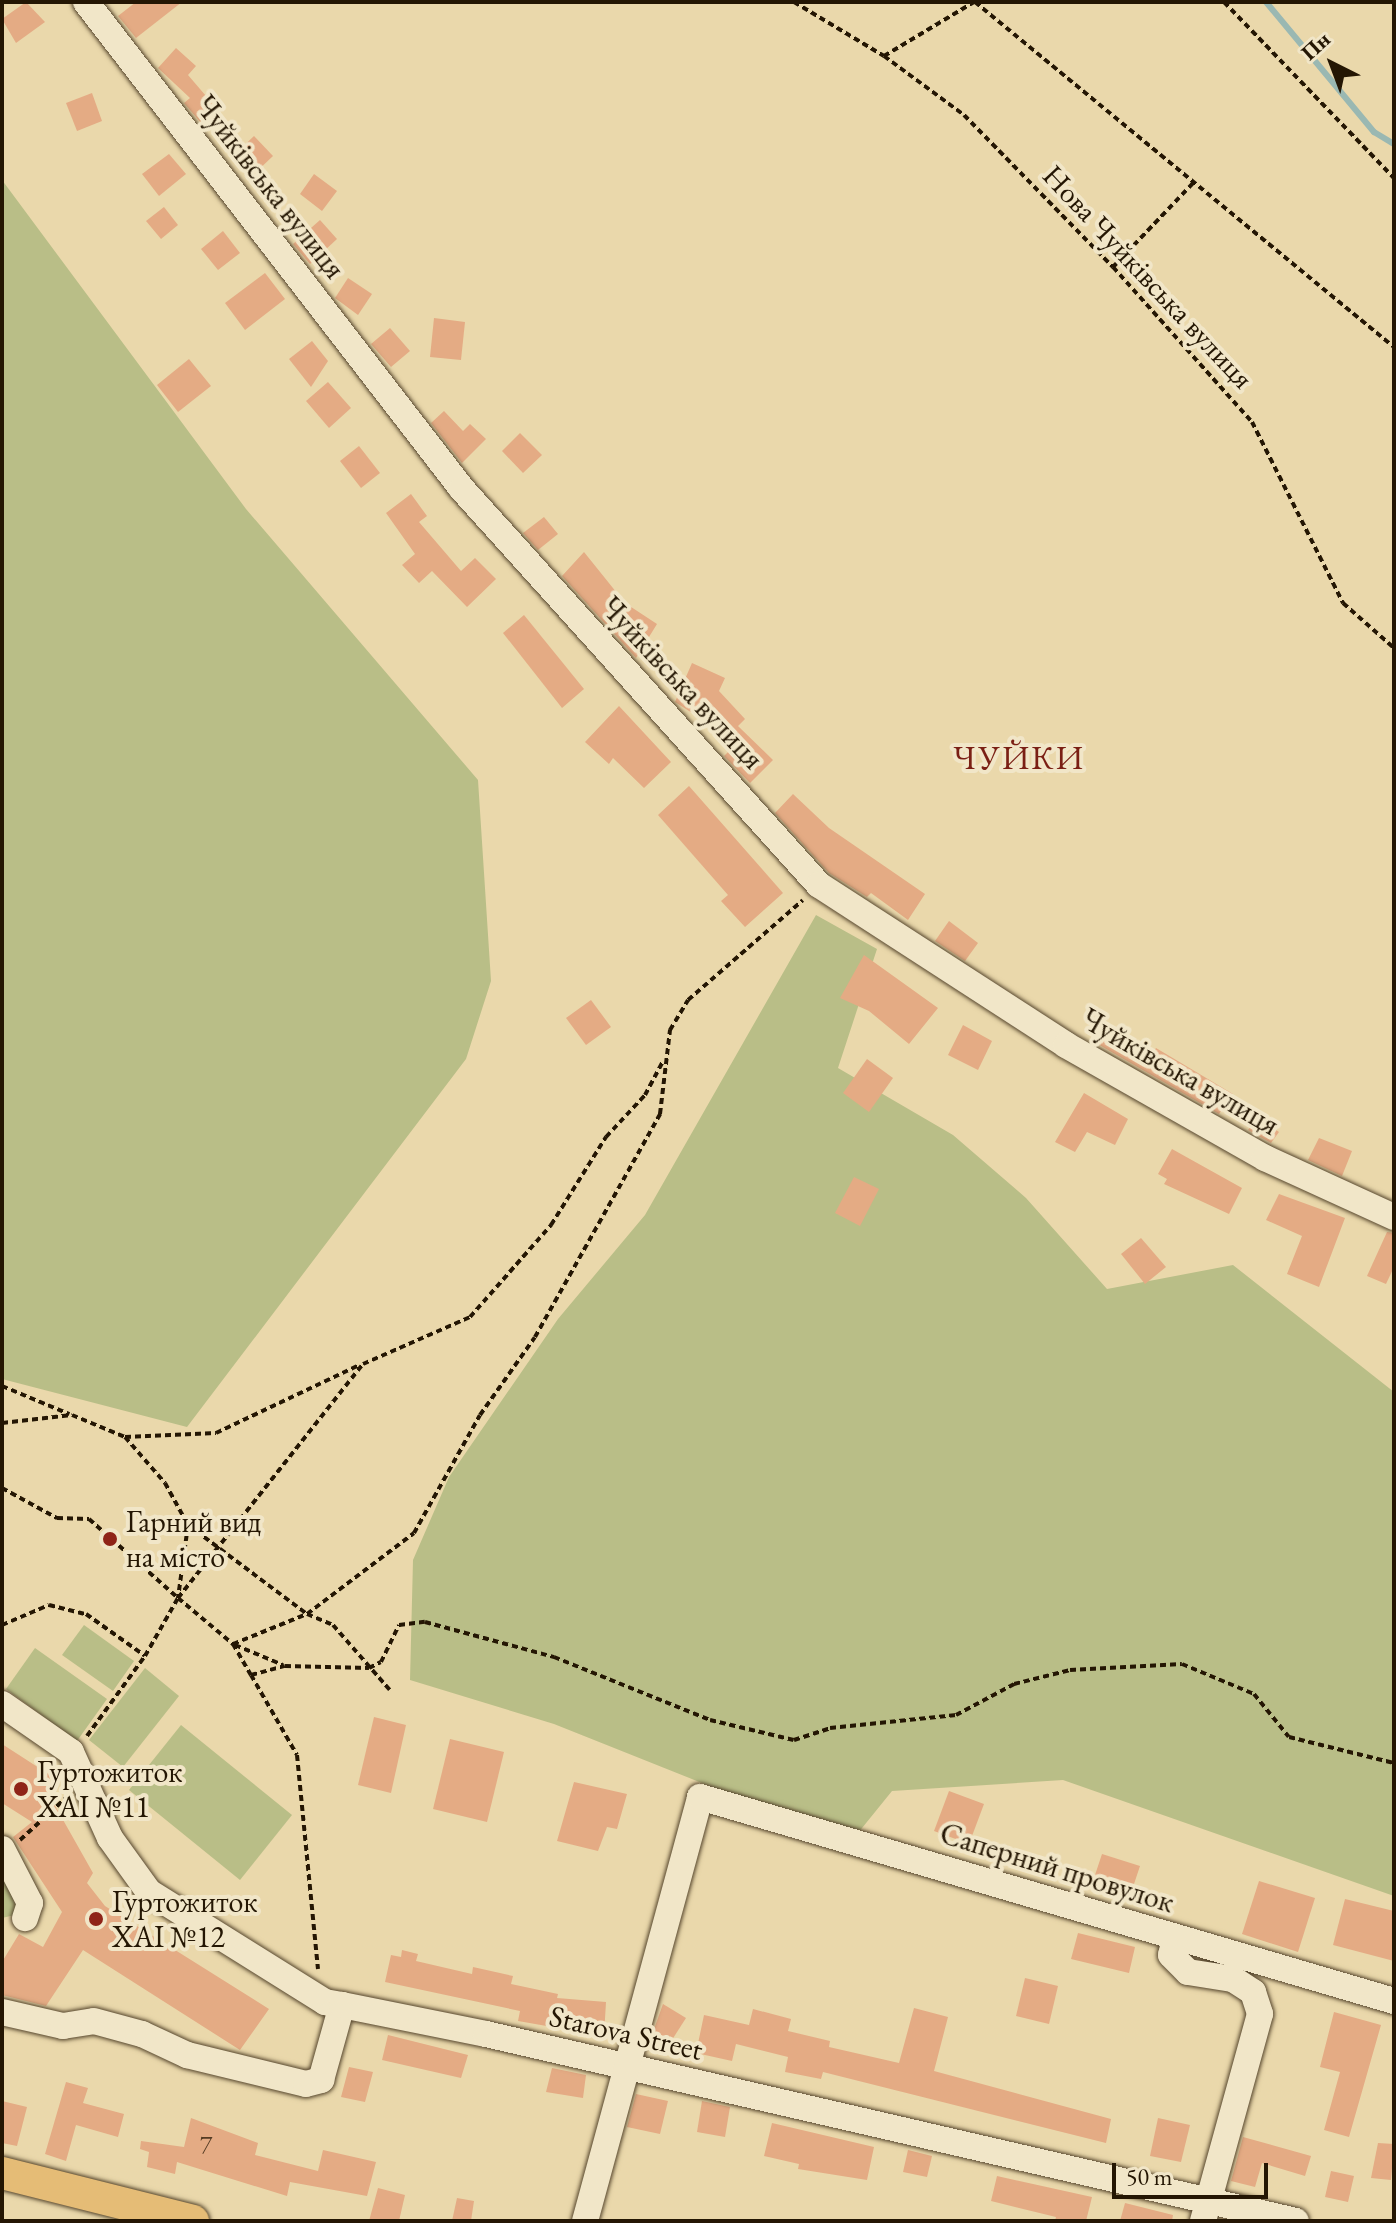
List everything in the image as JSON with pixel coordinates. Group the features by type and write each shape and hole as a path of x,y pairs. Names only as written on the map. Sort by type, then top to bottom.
{"main road":[{"path":"2,2173 121,2212 193,2221"}],"street":[{"name":"Чуйківська вулиця","path":"86,2 462,489 819,885 1066,1045 1265,1158 1394,1217"},
{"name":"Starova Street","path":"2,1704 71,1752 78,1774 110,1838 149,1892 337,2004 625,2066 1206,2211 1296,2221"},
{"name":"Саперний провулок","path":"625,2066 700,1797 837,1833 1175,1939 1394,2001"},
{"path":"4,1850 30,1903 25,1918"},
{"path":"1175,1939 1171,1955 1188,1972 1233,1979 1253,1992 1260,2014 1206,2211"},
{"path":"2,2012 63,2026 94,2021 142,2034 187,2055 306,2084 321,2080 337,2004"},
{"path":"585,2221 625,2066"}],"path":[{"name":"Нова Чуйківська вулиця","path":"794,2 884,56 964,115 1113,267 1252,422 1343,603 1394,648"},
{"path":"884,56 975,2 1394,347"},
{"path":"1224,2 1394,178"},
{"path":"1113,267 1194,182"},
{"path":"233,1644 307,1614 414,1533 480,1415 535,1337 660,1114 670,1030 688,1000 819,885"},
{"path":"2,1386 125,1437 216,1433 470,1317 551,1225 606,1137 645,1095 665,1059"},
{"path":"4,1850 78,1774 77,1750 145,1656 178,1598 363,1364"},
{"path":"2,1423 72,1415"},
{"path":"125,1437 165,1483 188,1525 217,1550 307,1614 333,1625 390,1690"},
{"path":"2,1488 57,1518 89,1519 233,1644 285,1666"},
{"path":"178,1598 188,1525"},
{"path":"2,1625 49,1605 86,1614 145,1656"},
{"path":"251,1675 285,1666 369,1668 381,1662 399,1625 425,1622 554,1657 710,1720 794,1740 830,1728 956,1715 1014,1684 1070,1670 1182,1664 1254,1694 1289,1737 1394,1763"},
{"path":"233,1644 297,1755 319,1975 337,2004"}],"green space":[{"path":"2,180 246,509 478,780 491,981 466,1059 187,1427 2,1379"},
{"path":"816,915 877,949 838,1068 953,1135 1026,1198 1107,1289 1233,1265 1394,1392 1394,1896 1063,1780 892,1791 858,1833 717,1789 554,1724 410,1680 413,1560 449,1477 558,1319 645,1215"},
{"path":"84,1625 134,1661 113,1691 62,1655"},
{"path":"35,1648 107,1699 77,1741 6,1689"},
{"path":"145,1668 179,1696 123,1767 89,1740"},
{"path":"181,1725 292,1815 240,1880 129,1790"},
{"path":"2,1870 19,1914 2,1918"}],"building":[{"path":"26,2 45,22 16,43 2,19"},
{"path":"136,2 182,2 136,38 118,16"},
{"path":"176,48 196,66 188,75 218,110 202,124 184,103 190,98 158,68"},
{"path":"92,93 102,121 77,131 66,103"},
{"path":"254,136 273,156 254,174 235,154"},
{"path":"169,154 186,174 159,196 142,174"},
{"path":"314,174 337,191 322,211 300,194"},
{"path":"164,207 178,225 161,239 146,221"},
{"path":"320,220 337,239 310,264 293,244"},
{"path":"223,231 240,253 218,270 201,249"},
{"path":"265,273 285,299 245,330 225,303"},
{"path":"348,278 372,294 358,315 335,298"},
{"path":"434,318 465,322 461,360 430,357"},
{"path":"390,328 410,351 391,367 371,344"},
{"path":"312,341 328,361 311,387 289,359"},
{"path":"189,359 211,386 178,412 157,385"},
{"path":"328,382 351,408 329,428 306,401"},
{"path":"444,411 463,431 470,424 486,439 462,463 431,423"},
{"path":"520,433 542,455 523,473 502,451"},
{"path":"359,446 380,473 361,488 340,461"},
{"path":"411,494 427,516 419,522 461,571 475,558 496,579 467,607 432,571 419,583 402,565 415,554 386,513"},
{"path":"544,517 558,534 538,550 523,533"},
{"path":"584,552 625,603 657,624 636,658 562,576"},
{"path":"524,615 584,689 562,708 503,633"},
{"path":"692,663 725,678 719,691 745,719 738,726 773,760 750,783 724,756 731,749 703,720 675,702"},
{"path":"619,706 671,762 644,788 613,758 609,764 585,742"},
{"path":"689,786 783,893 745,927 721,901 728,895 658,815"},
{"path":"793,794 829,828 925,894 908,920 871,893 867,897 829,873 775,813"},
{"path":"949,921 978,943 965,961 935,941"},
{"path":"864,955 938,1008 909,1044 869,1011 840,998"},
{"path":"591,1000 611,1027 586,1045 566,1018"},
{"path":"1109,1024 1152,1054 1156,1048 1233,1094 1219,1114 1096,1043"},
{"path":"963,1025 992,1041 978,1070 948,1055"},
{"path":"867,1059 893,1078 869,1112 843,1093"},
{"path":"1084,1093 1128,1119 1115,1145 1087,1132 1075,1152 1055,1142"},
{"path":"1257,1117 1279,1132 1271,1143 1248,1130"},
{"path":"1319,1138 1352,1151 1342,1176 1308,1160"},
{"path":"1172,1149 1242,1188 1229,1214 1164,1184 1167,1179 1158,1174"},
{"path":"854,1177 879,1189 860,1226 835,1213"},
{"path":"1279,1194 1345,1218 1319,1287 1287,1274 1302,1236 1266,1220"},
{"path":"1387,1232 1394,1233 1394,1267 1386,1284 1367,1276"},
{"path":"1141,1238 1166,1267 1145,1284 1121,1254"},
{"path":"374,1717 406,1725 391,1793 358,1785"},
{"path":"450,1739 504,1752 487,1822 433,1809"},
{"name":"Гуртожиток ХАІ №12","path":"2,1744 50,1775 49,1795 93,1873 87,1883 105,1906 269,2009 240,2050 83,1950 46,2006 2,1995 2,1962 19,1934 43,1947 62,1912 13,1837 32,1822 2,1803"},
{"path":"574,1782 627,1794 617,1829 607,1827 598,1851 557,1841"},
{"path":"949,1791 984,1804 969,1844 934,1831"},
{"path":"1102,1854 1140,1866 1132,1890 1094,1878"},
{"path":"1259,1881 1315,1898 1298,1952 1242,1934"},
{"path":"1345,1899 1394,1911 1394,1961 1333,1945"},
{"path":"1078,1933 1135,1947 1129,1973 1071,1959"},
{"path":"402,1950 418,1954 416,1961 472,1974 473,1967 513,1976 511,1984 558,1994 557,1998 606,2002 604,2036 518,2021 520,2011 385,1982 391,1955 401,1957"},
{"path":"1025,1978 1058,1986 1049,2024 1016,2016"},
{"path":"663,2004 686,2018 670,2043 653,2032"},
{"path":"914,2008 948,2017 934,2071 1111,2119 1106,2143 823,2072 821,2079 785,2072 788,2057 736,2044 732,2061 696,2053 704,2015 749,2025 753,2009 791,2019 788,2031 830,2041 829,2047 899,2063"},
{"path":"1334,2012 1381,2025 1349,2137 1324,2130 1340,2072 1320,2067"},
{"path":"388,2035 468,2055 461,2078 382,2060"},
{"path":"349,2067 373,2072 365,2102 341,2097"},
{"path":"552,2068 586,2075 583,2098 546,2092"},
{"path":"66,2082 88,2088 83,2103 124,2114 118,2137 76,2125 66,2161 45,2154"},
{"path":"636,2094 668,2101 660,2134 627,2127"},
{"path":"2,2101 27,2107 17,2146 2,2143"},
{"path":"702,2101 730,2107 725,2137 697,2132"},
{"path":"191,2118 258,2143 255,2155 318,2171 323,2150 376,2162 367,2196 290,2182 287,2196 177,2162 175,2174 147,2167 149,2152 140,2149 141,2141 184,2147"},
{"path":"1158,2118 1190,2125 1181,2162 1150,2156"},
{"path":"772,2123 874,2147 867,2180 798,2169 799,2164 764,2156"},
{"path":"1243,2137 1311,2156 1305,2176 1262,2163 1255,2187 1231,2181"},
{"path":"1378,2143 1394,2144 1391,2180 1371,2178"},
{"path":"908,2150 932,2156 927,2177 903,2172"},
{"path":"1331,2171 1354,2176 1348,2202 1325,2197"},
{"path":"997,2176 1092,2197 1086,2221 1055,2221 1056,2217 991,2201"},
{"path":"378,2188 405,2195 399,2221 369,2221"},
{"path":"457,2198 474,2201 471,2221 452,2221"},
{"path":"1125,2203 1173,2215 1172,2221 1120,2221"}],"waterway":[{"path":"1266,2 1374,132 1394,144"}],"place":[{"name":"Гарний вид на місто","path":"110,1539"},
{"name":"Гуртожиток ХАІ №11","path":"21,1789"},
{"name":"Гуртожиток ХАІ №12","path":"96,1919"}],"district":[{"name":"ЧУЙКИ","path":"1019,758"}]}
